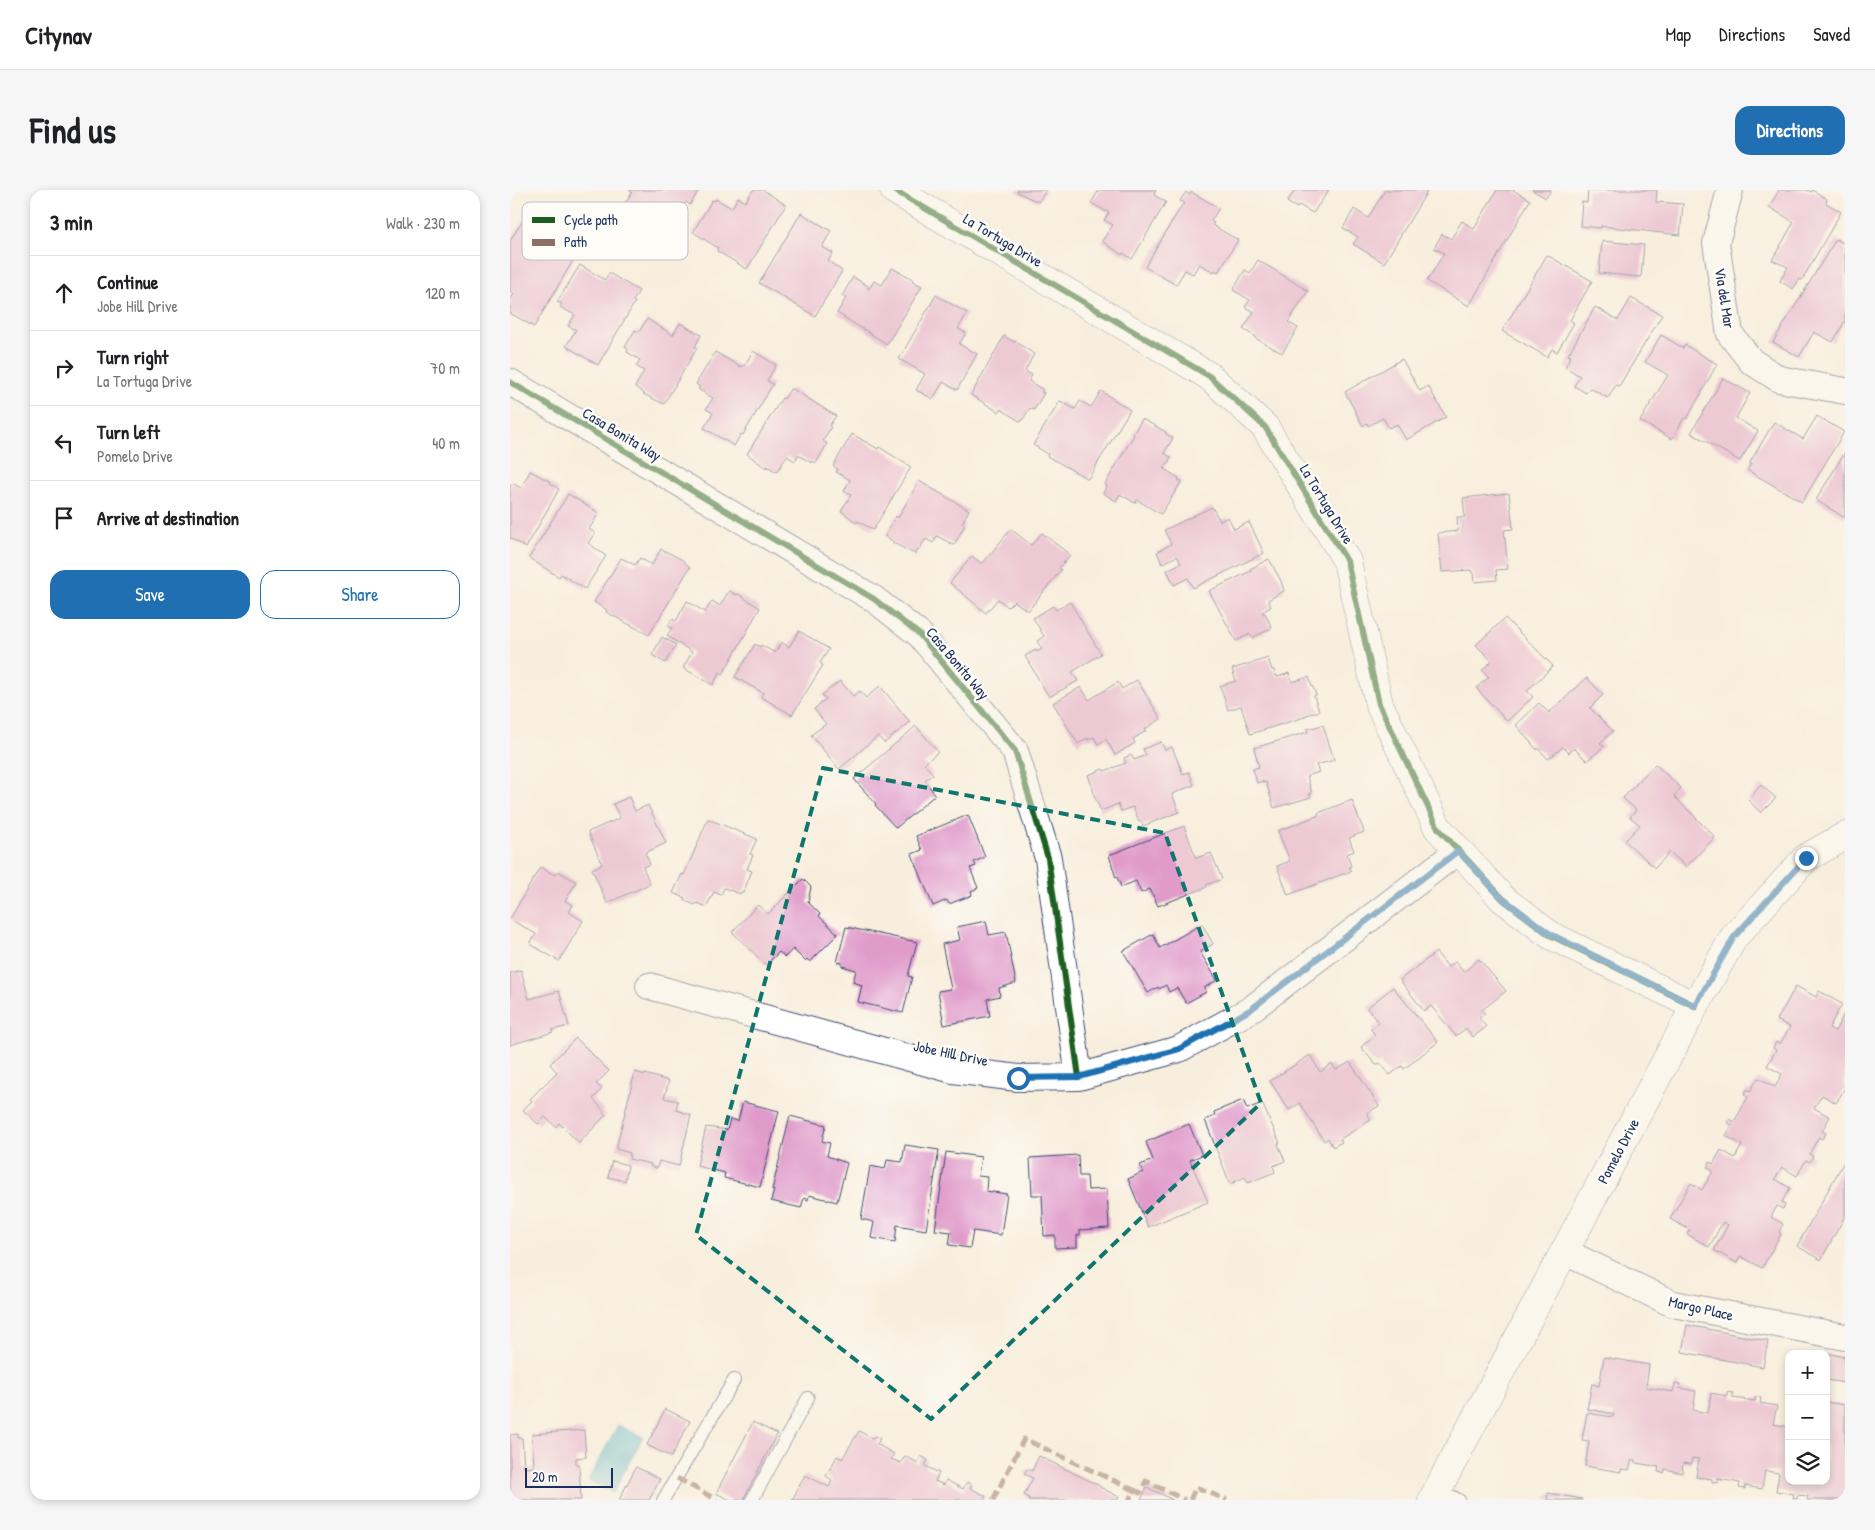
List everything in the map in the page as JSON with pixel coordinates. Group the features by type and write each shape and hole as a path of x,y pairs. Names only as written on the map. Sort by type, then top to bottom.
{"street":[{"name":"La Tortuga Drive","path":"894,190 1209,376 1265,427 1347,561 1380,704 1438,828 1503,899 1550,934 1695,1006"},
{"name":"Via del Mar","path":"1730,190 1716,243 1730,334 1751,361 1779,379 1845,391"},
{"name":"Casa Bonita Way","path":"510,382 874,599 920,635 1015,752 1048,858 1079,1077"},
{"name":"Pomelo Drive","path":"1443,1496 1565,1252 1695,1006 1734,937 1806,858 1845,836"},
{"name":"Jobe Hill Drive","path":"649,986 953,1070 1018,1078 1079,1077 1179,1049 1250,1010 1458,851"},
{"name":"Margo Place","path":"1565,1252 1672,1304 1845,1337"}],"lane":[{"path":"663,1500 734,1380"},
{"path":"752,1500 808,1398"}],"highlighted area":[{"path":"823,768 1165,833 1261,1103 931,1419 696,1235"}],"water":[{"path":"618,1425 643,1437 613,1493 588,1480"}],"building":[{"path":"629,190 699,190 690,205 688,202 626,202 632,192"},
{"path":"753,190 763,190 786,205 747,269 717,251 718,248 693,232 712,200 715,201 716,199 732,208 738,197 745,202"},
{"path":"1018,190 1047,190 1038,202 1017,192"},
{"path":"1099,190 1156,190 1154,195 1166,202 1132,259 1123,253 1122,255 1102,241 1113,225 1104,220 1109,213 1091,203"},
{"path":"1295,190 1329,190 1313,213 1299,205 1297,208 1287,202"},
{"path":"1385,190 1428,190 1384,263 1353,244 1358,237 1343,228 1354,209 1368,218"},
{"path":"1497,190 1513,190 1530,200 1469,306 1427,281 1444,253 1434,248 1442,234 1451,239 1462,221 1474,229"},
{"path":"1532,190 1551,190 1546,198"},
{"path":"1588,190 1657,190 1656,202 1683,204 1680,235 1601,226 1601,228 1580,226 1582,202 1587,203"},
{"path":"1779,190 1807,190 1811,192 1812,190 1827,199 1826,203 1841,212 1802,280 1800,279 1793,289 1780,281 1788,267 1772,260 1794,222 1769,207"},
{"path":"1186,192 1190,195 1191,192 1219,208 1211,221 1214,223 1212,225 1238,240 1218,272 1215,270 1214,272 1199,264 1193,274 1185,270 1176,285 1145,267 1182,205 1184,205 1185,203 1180,201"},
{"path":"801,213 831,231 822,247 833,253 828,261 842,271 815,316 759,283"},
{"path":"522,222 522,260 573,260 534,327 510,313 510,301 514,294 510,291 510,240"},
{"path":"1836,239 1845,244 1845,321 1833,342 1814,332 1799,357 1773,342"},
{"path":"1602,241 1644,245 1641,277 1599,273"},
{"path":"1547,255 1592,281 1570,320 1574,323 1557,352 1552,349 1547,357 1502,331"},
{"path":"1258,260 1308,291 1288,322 1298,328 1282,353 1243,329 1254,312 1245,307 1250,300 1233,290 1245,270 1250,273"},
{"path":"580,265 605,280 609,273 639,291 633,301 635,302 598,365 566,346 576,330 568,326 575,315 560,307 562,304 557,302"},
{"path":"892,268 922,286 887,344 837,313 846,298 842,296 853,277 868,286 867,288 869,289 874,281 882,285"},
{"path":"936,295 967,313 958,329 966,333 959,344 977,354 957,390 943,382 933,399 916,390 925,374 899,359"},
{"path":"1631,298 1662,315 1619,386 1616,385 1608,398 1590,388 1586,393 1574,386 1580,376 1565,367 1571,356 1568,355 1595,307 1618,320"},
{"path":"647,319 673,335 680,323 701,335 695,347 697,348 664,404 643,394 635,387 644,371 636,366 640,360 627,352 628,349 625,347 635,330 639,332"},
{"path":"1661,335 1683,348 1685,345 1717,364 1687,419 1684,418 1672,439 1640,421 1668,375 1645,362"},
{"path":"1004,336 1034,354 1025,371 1032,375 1029,381 1043,390 1041,392 1044,393 1034,410 1030,408 1021,422 1001,409 999,412 971,395"},
{"path":"753,351 776,365 767,381 773,384 743,435 741,434 734,446 704,428 713,413 706,409 713,398 698,389 700,387 696,384 715,352 741,367 744,366"},
{"path":"1402,359 1420,391 1428,386 1446,417 1406,440 1397,424 1389,428 1383,418 1368,426 1367,423 1363,426 1345,392"},
{"path":"1723,378 1750,393 1736,418 1758,431 1740,461 1691,433"},
{"path":"791,388 836,416 829,426 831,427 823,441 827,444 816,463 813,461 812,463 798,455 795,461 787,456 777,472 767,466 766,468 747,454 782,398 784,399"},
{"path":"1101,391 1130,410 1088,479 1047,456 1048,454 1033,445 1060,401 1075,409 1080,401 1091,407"},
{"path":"1817,416 1844,432 1802,502 1747,470 1774,422 1803,439"},
{"path":"1142,419 1173,438 1164,453 1171,457 1164,469 1182,481 1161,514 1137,500 1135,503 1120,494 1116,501 1103,493 1107,486 1105,484"},
{"path":"852,434 878,449 879,447 911,467 873,530 858,521 857,523 841,511 851,495 844,491 850,480 836,472 838,469 833,466"},
{"path":"1845,452 1845,518 1816,500"},
{"path":"530,471 551,482 559,489 526,548 510,538 510,487 512,483 521,488"},
{"path":"919,481 969,510 962,523 965,525 954,545 937,536 933,543 926,539 915,554 893,543 885,536 896,516 898,518"},
{"path":"1509,493 1513,529 1504,530 1508,569 1496,570 1497,580 1475,582 1474,573 1471,570 1442,572 1438,533 1458,531 1457,517 1465,517 1463,498"},
{"path":"568,494 599,513 589,529 595,533 588,543 606,556 585,589 561,574 559,577 529,558"},
{"path":"1212,507 1220,521 1228,517 1234,529 1249,522 1264,553 1193,588 1188,578 1174,585 1167,570 1181,563 1177,556 1162,564 1157,552 1171,544 1164,530"},
{"path":"1011,529 1031,545 1042,533 1070,555 1059,568 1061,570 1028,611 1014,601 1008,607 998,599 986,613 950,583 972,556 982,564"},
{"path":"661,549 681,559 690,567 649,635 606,612 607,610 594,602 621,558 635,565 640,558 652,565"},
{"path":"1269,559 1281,581 1284,591 1268,600 1271,607 1262,612 1263,614 1265,613 1272,628 1252,638 1250,634 1236,641 1209,591 1251,571 1250,569"},
{"path":"729,591 738,594 760,608 723,674 720,672 713,685 683,668 692,652 667,636 672,628 668,626 672,619 676,621 687,601 705,612 712,601 720,606"},
{"path":"1070,602 1101,654 1072,672 1078,681 1049,697 1025,656 1042,649 1037,641 1044,636 1033,618 1053,606 1056,610"},
{"path":"1505,618 1553,666 1527,691 1533,697 1507,721 1476,688 1489,677 1482,670 1492,661 1476,645"},
{"path":"799,631 829,649 820,663 823,665 792,715 761,697 763,693 735,677 755,644 760,647 761,645 775,653 781,642 789,647"},
{"path":"662,637 676,645 665,663 652,655"},
{"path":"1268,658 1272,670 1274,670 1277,677 1289,673 1292,682 1309,677 1316,695 1314,696 1319,711 1250,734 1241,706 1228,710 1220,686 1236,681 1232,669"},
{"path":"1587,678 1603,695 1590,708 1613,731 1600,743 1604,746 1587,761 1574,748 1569,753 1563,747 1548,759 1538,748 1537,750 1516,725 1539,703 1549,713"},
{"path":"1137,680 1161,719 1133,739 1135,743 1115,755 1106,739 1098,744 1094,737 1088,740 1087,738 1078,744 1053,703 1081,687 1089,700 1118,682 1122,689"},
{"path":"840,681 853,696 860,691 866,698 880,686 910,722 884,743 878,736 839,769 811,735 826,724 814,709 826,699 822,695"},
{"path":"1323,725 1334,760 1316,765 1319,772 1307,776 1312,794 1309,794 1311,797 1274,808 1266,782 1257,783 1253,769 1259,767 1254,748 1308,732 1307,729"},
{"path":"916,726 938,752 924,764 933,774 925,780 935,795 896,828 854,779"},
{"path":"1161,742 1165,750 1172,747 1183,774 1189,772 1194,785 1172,794 1179,812 1143,826 1141,821 1139,822 1133,807 1121,811 1118,804 1101,811 1088,775 1126,763 1124,758 1131,755 1134,760 1146,755 1143,749"},
{"path":"1655,764 1681,788 1674,796 1715,837 1686,867 1670,852 1655,868 1625,841 1640,825 1630,817 1636,810 1623,798"},
{"path":"1761,785 1776,798 1761,813 1748,800"},
{"path":"629,797 635,811 648,805 666,843 645,853 650,864 643,867 650,884 607,903 592,869 602,864 588,832 620,818 613,804"},
{"path":"1352,800 1364,832 1349,838 1354,851 1347,854 1351,871 1288,895 1277,866 1290,861 1278,831"},
{"path":"968,815 985,857 974,862 976,866 970,868 978,888 971,891 972,895 949,904 947,900 933,906 912,854 922,850 916,836"},
{"path":"708,819 757,839 750,854 753,855 747,869 752,871 743,893 741,892 740,894 724,888 721,895 714,892 706,907 697,903 695,905 673,893 682,874 684,875"},
{"path":"1184,826 1196,858 1211,853 1222,879 1206,885 1207,887 1158,906 1150,889 1141,893 1136,881 1121,887 1116,878 1109,855"},
{"path":"540,867 555,875 558,871 576,882 565,901 573,905 569,912 583,921 559,961 530,944 536,934 510,919"},
{"path":"803,879 811,887 808,902 820,914 819,916 838,934 810,962 807,959 805,961 793,949 785,957 779,952 766,965 732,932 758,905 768,914"},
{"path":"986,921 989,935 1006,932 1016,983 999,988 1000,996 987,999 990,1016 944,1025 938,991 951,989 942,944 960,940 957,927"},
{"path":"1202,924 1213,944 1200,952 1217,980 1204,988 1206,992 1186,1003 1177,988 1169,992 1166,985 1148,993 1123,951 1153,934 1160,948"},
{"path":"846,927 917,942 908,976 912,977 903,1013 858,1002 862,985 853,982 856,970 842,966 842,963 837,962"},
{"path":"1436,952 1448,967 1455,962 1464,972 1479,959 1506,991 1482,1010 1485,1014 1479,1018 1486,1027 1473,1037 1466,1028 1456,1036 1431,1006 1424,1011 1400,980"},
{"path":"521,970 529,999 559,991 569,1026 510,1045 510,973"},
{"path":"1796,986 1816,997 1819,991 1842,1004 1829,1028 1835,1031 1845,1012 1845,1088 1836,1103 1822,1095 1814,1108 1830,1117 1822,1131 1826,1133 1822,1139 1819,1137 1809,1154 1813,1156 1810,1162 1806,1160 1797,1176 1782,1167 1775,1179 1790,1188 1782,1202 1785,1204 1783,1209 1777,1206 1771,1217 1783,1224 1779,1232 1781,1234 1762,1268 1740,1256 1737,1263 1714,1250 1728,1225 1723,1222 1709,1247 1687,1234 1690,1230 1670,1219 1691,1183 1702,1190 1713,1171 1707,1167 1710,1162 1713,1164 1721,1150 1735,1158 1742,1145 1726,1136 1732,1125 1728,1123 1730,1119 1734,1122 1748,1097 1744,1095 1747,1089 1750,1091 1758,1078 1775,1087 1782,1074 1767,1066 1776,1050 1773,1048 1776,1042 1780,1044 1790,1027 1777,1020"},
{"path":"1393,987 1438,1042 1404,1069 1402,1066 1390,1075 1380,1063 1376,1065 1361,1047 1375,1035 1371,1029 1379,1023 1367,1008"},
{"path":"576,1038 609,1071 596,1084 602,1089 593,1099 606,1115 579,1143 559,1123 556,1127 545,1117 538,1124 523,1110 532,1101 530,1099 557,1072 550,1064"},
{"path":"1310,1055 1320,1072 1332,1064 1336,1070 1350,1062 1379,1106 1367,1113 1371,1120 1340,1139 1342,1142 1333,1147 1328,1138 1324,1141 1300,1103 1289,1110 1270,1081"},
{"path":"635,1072 669,1081 664,1098 678,1101 676,1110 691,1115 679,1166 659,1161 657,1168 655,1168 650,1166 651,1164 629,1159 630,1153 616,1149"},
{"path":"1243,1100 1247,1109 1262,1103 1280,1143 1278,1144 1285,1161 1273,1166 1275,1172 1248,1183 1245,1177 1230,1184 1205,1120 1215,1116 1214,1112"},
{"path":"743,1102 779,1111 760,1187 724,1178 725,1173 697,1166 706,1127 727,1130 730,1119 738,1121"},
{"path":"790,1116 826,1125 822,1141 830,1143 827,1156 847,1163 837,1202 809,1195 808,1200 804,1198 801,1208 771,1201"},
{"path":"1189,1124 1202,1155 1190,1160 1208,1202 1148,1227 1128,1179 1143,1172 1140,1165 1153,1160 1146,1142"},
{"path":"905,1145 939,1150 926,1230 897,1225 895,1242 871,1238 874,1222 861,1219 870,1166 885,1169 887,1160 902,1162"},
{"path":"946,1152 981,1157 978,1176 987,1177 986,1191 1007,1194 1001,1235 973,1231 970,1248 949,1245 951,1232 935,1230"},
{"path":"1078,1155 1079,1176 1087,1176 1088,1190 1107,1189 1109,1228 1080,1230 1080,1235 1077,1235 1077,1247 1055,1248 1055,1235 1044,1236 1042,1195 1032,1195 1030,1158"},
{"path":"1845,1160 1845,1216 1821,1260 1797,1246"},
{"path":"612,1161 628,1165 625,1181 608,1177"},
{"path":"1687,1325 1768,1341 1763,1367 1682,1352"},
{"path":"1830,1354 1845,1357 1845,1383 1830,1381"},
{"path":"1604,1357 1649,1365 1646,1387 1673,1392 1675,1383 1680,1384 1679,1388 1696,1391 1693,1410 1708,1413 1711,1393 1727,1396 1727,1392 1733,1393 1733,1398 1755,1401 1755,1397 1761,1398 1760,1403 1777,1406 1773,1424 1785,1426 1785,1485 1830,1485 1830,1403 1845,1405 1845,1500 1807,1500 1808,1496 1798,1495 1797,1499 1793,1498 1794,1494 1776,1491 1779,1473 1765,1471 1762,1489 1745,1486 1745,1489 1739,1488 1740,1483 1718,1479 1718,1483 1712,1482 1712,1479 1696,1477 1699,1459 1692,1458 1691,1464 1683,1463 1682,1473 1665,1469 1664,1473 1658,1472 1659,1467 1636,1463 1636,1460 1632,1460 1629,1470 1621,1469 1621,1472 1585,1466 1589,1441 1582,1440 1587,1413 1613,1417 1614,1414 1587,1409 1592,1384 1599,1386"},
{"path":"665,1409 690,1421 671,1457 647,1445"},
{"path":"753,1422 777,1434 743,1500 730,1500 716,1493"},
{"path":"584,1430 586,1457 576,1458 576,1464 579,1464 581,1500 510,1500 510,1435 518,1434 518,1438 522,1438 524,1468 534,1467 532,1434"},
{"path":"859,1431 873,1439 875,1436 880,1439 877,1444 894,1454 891,1459 901,1463 905,1456 918,1463 921,1456 928,1460 925,1466 939,1473 935,1481 944,1485 946,1480 963,1489 967,1482 972,1485 970,1488 986,1496 984,1500 792,1500 805,1475 829,1487 832,1480 826,1476 837,1456 842,1459"},
{"path":"1039,1456 1119,1497 1117,1500 1028,1500 1029,1498 1024,1495 1033,1478 1024,1474 1027,1469 1032,1471"},
{"path":"636,1467 660,1479 649,1500 619,1500"},
{"path":"1147,1487 1173,1500 1141,1500"},
{"path":"1548,1493 1582,1499 1582,1500 1547,1500"}],"marked path":[{"path":"993,1500 1024,1439 1134,1490 1129,1500"},
{"path":"677,1478 717,1500"},
{"path":"1134,1490 1140,1493 1146,1481 1185,1500"},
{"path":"1190,1500 1196,1487 1227,1500"}],"cycle path":[{"path":"894,190 1209,376 1265,427 1347,561 1379,704 1438,828 1503,899 1550,935 1695,1006"},
{"path":"510,382 874,599 920,635 1015,751 1048,858 1079,1077"}],"route":[{"path":"1018,1078 1079,1077 1179,1049 1250,1010 1458,851 1503,899 1550,934 1695,1006 1734,937 1806,858"}]}
